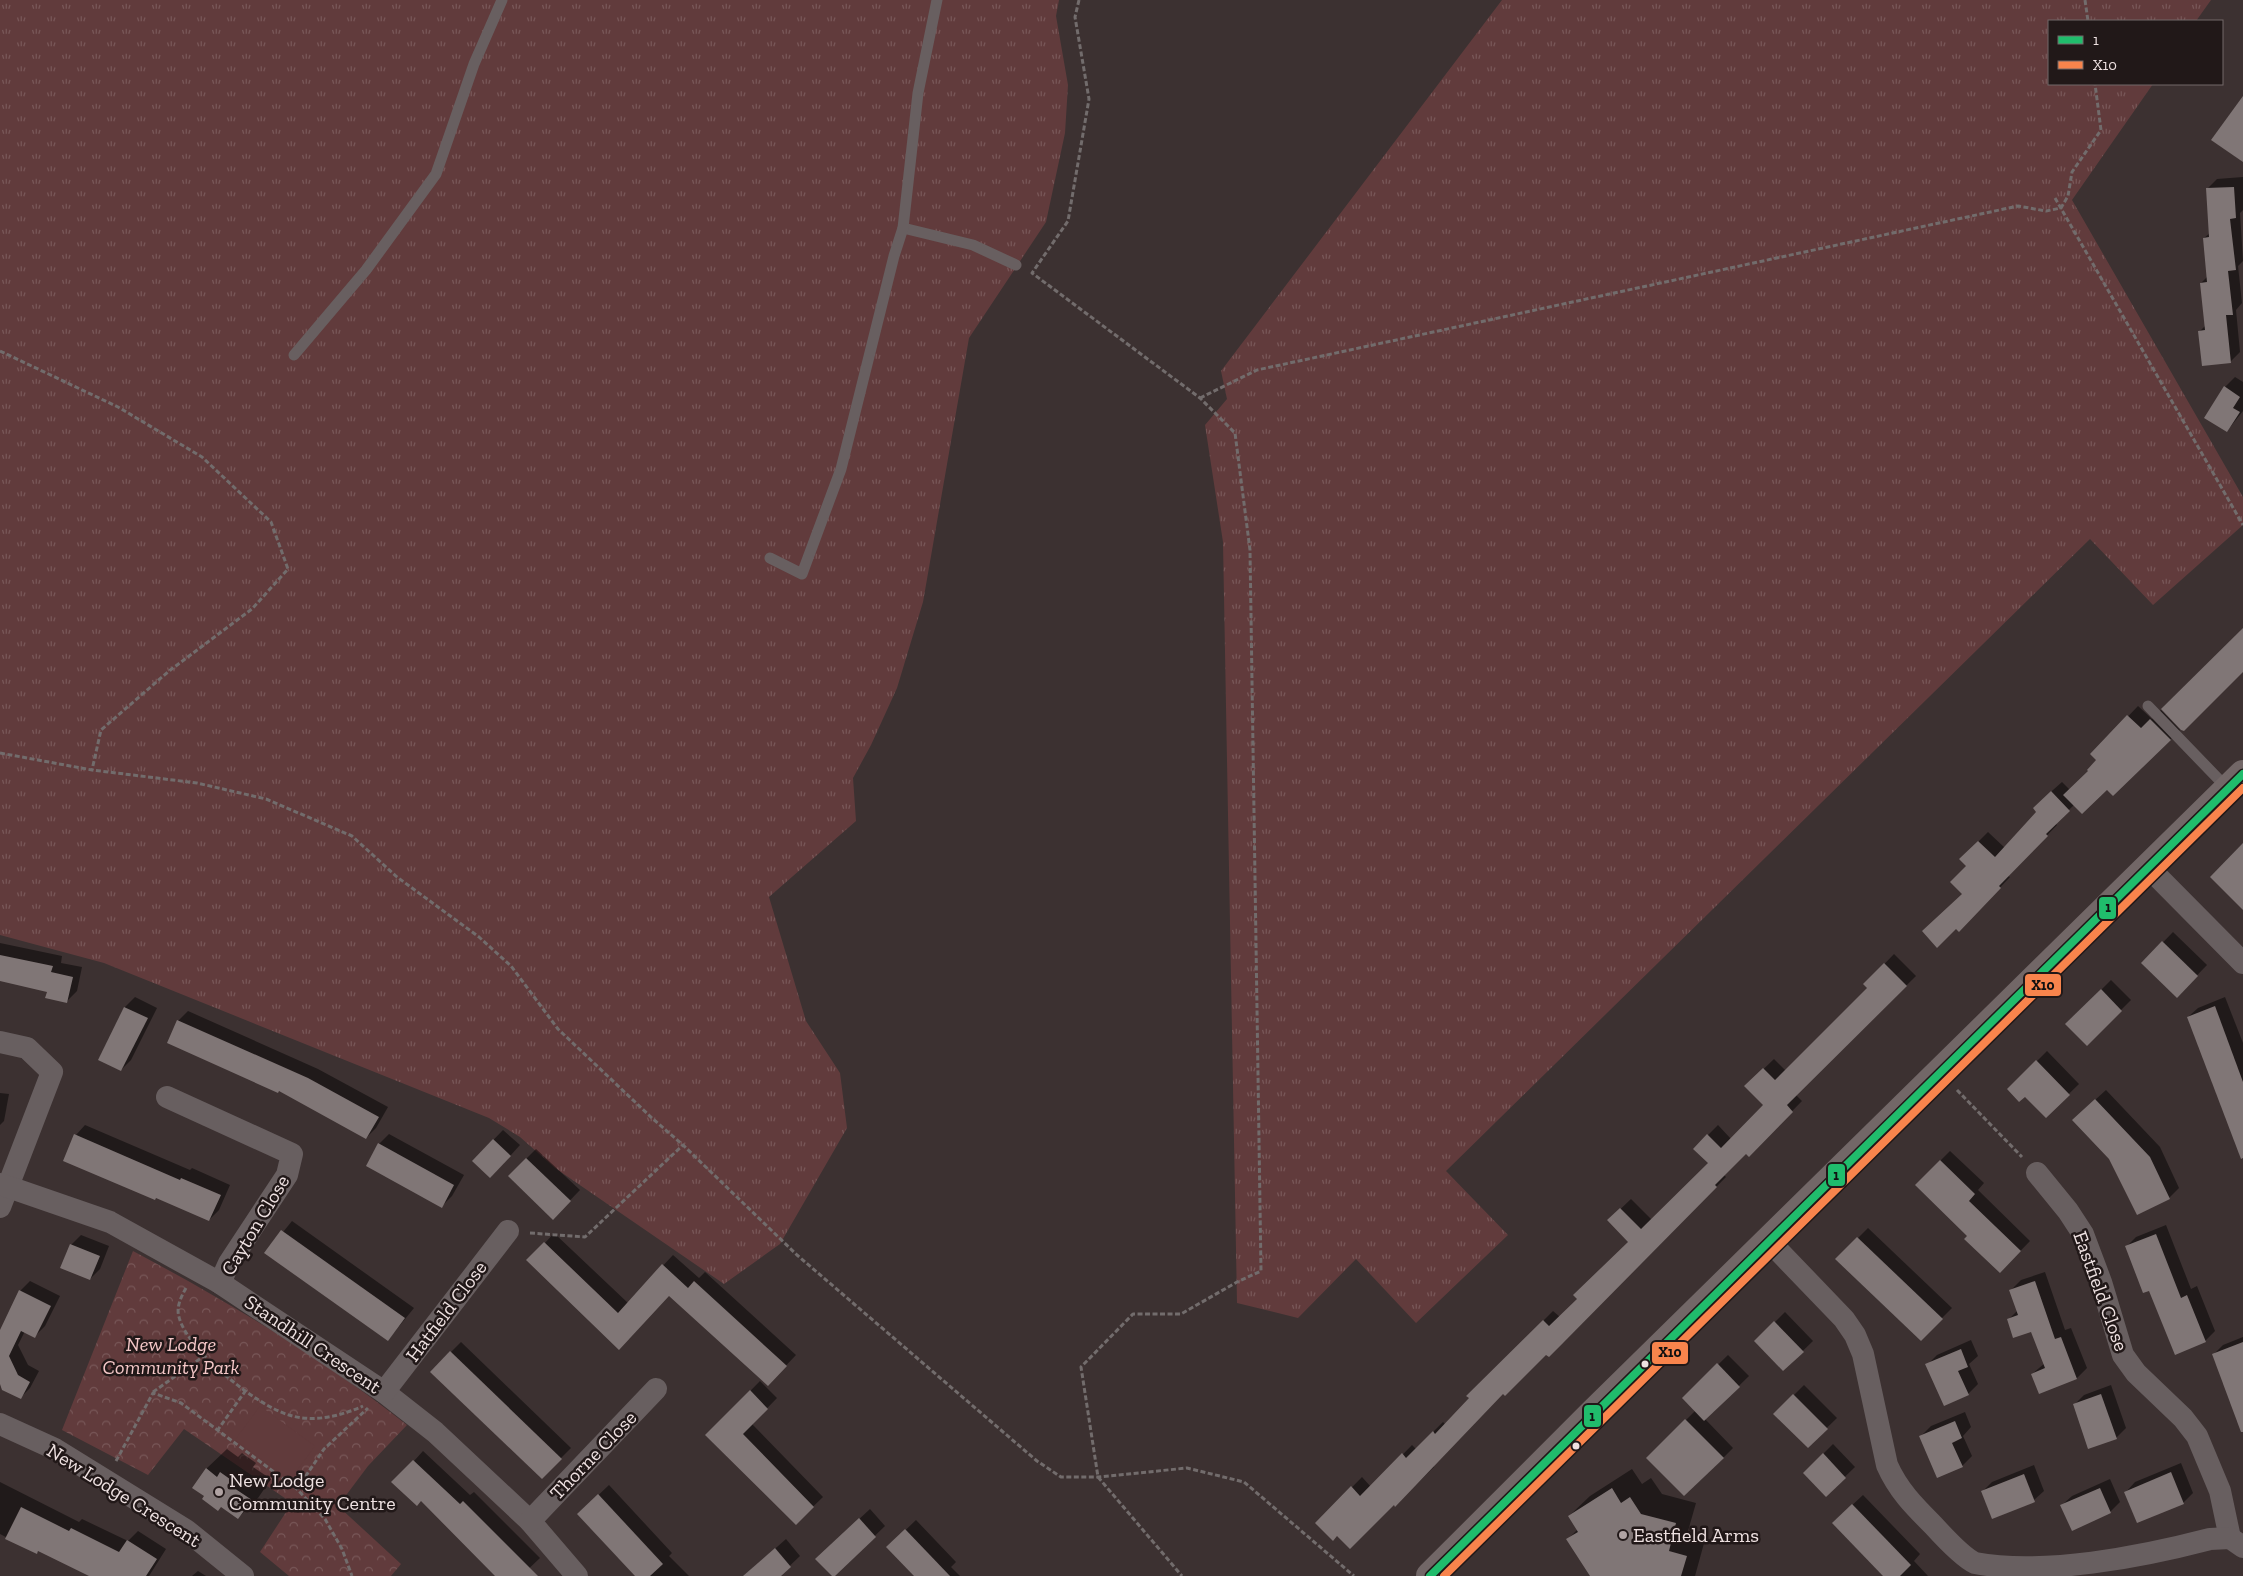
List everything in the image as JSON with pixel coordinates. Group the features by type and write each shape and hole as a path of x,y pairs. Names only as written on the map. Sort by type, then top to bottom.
{"main road":[{"path":"1430,1576 1593,1413 2235,782"}],"street":[{"path":"2148,867 2243,963"},
{"path":"0,1042 27,1048 52,1072 4,1185 0,1207"},
{"name":"Cayton Close","path":"167,1097 292,1154 287,1175 229,1263 220,1283"},
{"name":"Eastfield Close","path":"2038,1173 2068,1211 2082,1234 2101,1282 2123,1354 2136,1373 2183,1418 2196,1436 2220,1491 2236,1543"},
{"name":"Standhill Crescent","path":"4,1185 110,1222 220,1283 380,1396 435,1432 530,1520 577,1576"},
{"name":"Hatfield Close","path":"380,1396 508,1231"},
{"path":"1769,1241 1844,1319 1855,1335 1863,1354 1887,1465 1894,1480 1906,1498 1973,1562 1994,1570 2052,1575 2075,1573 2210,1539 2236,1543"},
{"name":"Thorne Close","path":"530,1520 656,1390"},
{"name":"New Lodge Crescent","path":"0,1424 55,1449 186,1530 243,1576"}],"lane":[{"path":"294,355 366,270 436,174 474,64 502,0"},
{"path":"770,558 802,574 841,469 894,256 903,228 918,93 936,0"},
{"path":"903,228 974,245 1016,265"},
{"path":"2148,706 2235,782"}],"path":[{"path":"1078,0 1076,17 1089,99 1068,221 1032,273 1200,398 1235,433 1250,550 1261,1271 1236,1282 1181,1314 1134,1314 1081,1367 1098,1477 1182,1576"},
{"path":"2085,0 2088,20"},
{"path":"2062,208 2068,196 2072,172 2101,130 2095,85"},
{"path":"2055,198 2243,525"},
{"path":"1200,398 1257,370 2018,206 2046,211 2062,208"},
{"path":"0,351 118,407 202,457 271,522 288,569 252,609 169,671 101,730 92,770"},
{"path":"0,753 92,770 196,783 266,799 352,836 397,877 479,937 511,966 558,1030 653,1119 683,1144 797,1255 1037,1461 1061,1477 1098,1477 1187,1468 1244,1482 1354,1576"},
{"path":"1939,1072 2038,1173"},
{"path":"508,1231 585,1237 683,1144"},
{"path":"196,1269 180,1298 178,1315 183,1329 204,1356 269,1407 288,1415 304,1418 346,1414 380,1396"},
{"path":"105,1480 152,1392 204,1356"},
{"path":"217,1431 246,1390"},
{"path":"152,1392 181,1403 297,1489 325,1520 342,1549 352,1576"},
{"path":"297,1489 324,1449 380,1396"}],"green space":[{"path":"0,0 1059,0 1056,16 1068,85 1065,133 1046,222 969,338 923,602 897,688 871,745 853,778 856,821 769,897 806,1021 840,1073 847,1128 780,1244 724,1284 555,1168 520,1137 489,1118 104,963 0,935"},
{"path":"1502,0 2211,0 2197,20 2048,20 2048,85 2152,85 2072,200 2243,497 2243,525 2153,605 2090,539 1446,1171 1508,1235 1416,1323 1356,1259 1298,1318 1237,1303 1223,542 1205,425 1227,399 1221,371"},
{"name":"New Lodge Community Park","path":"133,1251 204,1290 274,1332 375,1400 407,1425 368,1466 338,1506 401,1564 391,1576 289,1576 260,1552 292,1503 184,1429 148,1475 62,1430"},
{"path":"260,1406 315,1446 290,1480 235,1440"}],"building":[{"path":"2243,96 2243,162 2211,140"},
{"path":"2234,187 2236,218 2230,219 2236,270 2228,271 2233,315 2226,315 2231,363 2202,366 2198,331 2205,330 2200,283 2207,282 2203,238 2209,237 2206,188"},
{"path":"2224,386 2240,397 2233,408 2240,412 2227,432 2204,418"},
{"path":"2243,628 2243,672 2184,731 2181,730 2161,709"},
{"path":"2127,715 2141,728 2150,719 2171,740 2113,796 2107,790 2082,814 2063,795 2088,771 2096,760 2090,754"},
{"path":"2051,791 2070,811 2046,834 2048,836 1999,886 2001,888 1959,932 1956,929 1937,948 1922,931 1962,894 1950,882 1966,866 1959,859 1978,841 1995,857 2036,812 2033,808"},
{"path":"2243,843 2243,910 2210,877"},
{"path":"2162,941 2198,976 2177,998 2141,963"},
{"path":"0,955 53,966 51,972 73,977 67,1003 45,998 47,992 0,981"},
{"path":"1884,963 1907,986 1787,1105 1793,1112 1749,1157 1746,1154 1715,1185 1717,1187 1549,1357 1546,1355 1505,1396 1503,1394 1395,1507 1394,1505 1350,1549 1337,1536 1333,1541 1315,1523 1351,1486 1360,1496 1402,1453 1406,1458 1433,1431 1435,1434 1469,1398 1466,1396 1543,1320 1549,1326 1577,1299 1573,1295 1628,1242 1607,1220 1620,1208 1641,1229 1708,1163 1693,1149 1707,1134 1721,1148 1763,1105 1744,1086 1763,1068 1775,1080 1867,988 1863,984"},
{"path":"2101,989 2122,1011 2087,1046 2065,1024"},
{"path":"2215,1006 2243,1082 2243,1158 2241,1159 2187,1017"},
{"path":"124,1007 148,1018 121,1071 98,1060"},
{"path":"177,1020 308,1078 379,1117 366,1139 279,1091 278,1093 167,1043"},
{"path":"2036,1060 2070,1095 2046,1118 2025,1097 2019,1102 2007,1089"},
{"path":"2095,1099 2150,1157 2170,1199 2137,1215 2109,1159 2072,1120"},
{"path":"74,1134 180,1180 181,1178 221,1195 209,1221 63,1161"},
{"path":"493,1139 511,1156 490,1178 472,1161"},
{"path":"378,1143 454,1185 442,1208 366,1166"},
{"path":"526,1158 571,1201 553,1220 508,1176"},
{"path":"1940,1160 1975,1194 1969,1201 2021,1251 2000,1273 1964,1239 1967,1236 1915,1185"},
{"path":"281,1230 405,1318 388,1341 264,1253"},
{"path":"2156,1234 2181,1298 2187,1295 2206,1342 2175,1355 2149,1291 2143,1293 2125,1246"},
{"path":"1857,1237 1943,1319 1921,1341 1835,1259"},
{"path":"544,1242 618,1313 662,1264 688,1288 694,1281 787,1366 768,1386 669,1296 619,1350 526,1260"},
{"path":"70,1244 100,1256 90,1280 60,1268"},
{"path":"2035,1281 2055,1339 2061,1337 2077,1379 2039,1394 2031,1374 2045,1368 2031,1332 2013,1338 2007,1319 2018,1315 2009,1290"},
{"path":"19,1290 51,1306 35,1338 21,1331 9,1356 18,1375 30,1382 21,1399 2,1390 0,1384 0,1330"},
{"path":"1774,1321 1804,1352 1783,1371 1754,1341"},
{"path":"2243,1342 2243,1432 2241,1432 2212,1354"},
{"path":"1961,1349 1968,1367 1958,1371 1969,1395 1944,1406 1925,1364"},
{"path":"450,1351 562,1459 542,1479 430,1372"},
{"path":"1717,1363 1740,1387 1704,1421 1682,1398"},
{"path":"750,1390 768,1409 743,1434 814,1507 796,1525 705,1435"},
{"path":"1793,1394 1828,1429 1808,1448 1773,1414"},
{"path":"2101,1394 2117,1439 2088,1449 2073,1404"},
{"path":"1685,1419 1724,1458 1684,1496 1646,1458"},
{"path":"1955,1421 1962,1438 1952,1443 1963,1467 1937,1478 1919,1436"},
{"path":"1823,1453 1846,1478 1826,1497 1803,1473"},
{"path":"413,1460 460,1504 463,1501 538,1576 495,1576 421,1501 417,1506 391,1482"},
{"name":"New Lodge Community Centre","path":"206,1468 217,1477 220,1472 237,1484 234,1488 252,1500 238,1519 221,1507 218,1511 202,1499 204,1496 192,1488"},
{"path":"2171,1472 2184,1504 2137,1523 2124,1492"},
{"path":"2024,1474 2035,1502 1992,1519 1981,1491"},
{"name":"Eastfield Arms","path":"1612,1488 1621,1503 1630,1497 1641,1514 1676,1523 1669,1551 1687,1556 1681,1576 1590,1576 1566,1539 1578,1532 1568,1516"},
{"path":"2100,1488 2111,1513 2072,1531 2060,1505"},
{"path":"598,1494 663,1564 650,1576 635,1576 577,1514"},
{"path":"1852,1504 1911,1565 1900,1576 1883,1576 1832,1523"},
{"path":"21,1507 69,1531 71,1528 119,1552 127,1540 157,1559 146,1576 89,1576 38,1551 37,1554 5,1539"},
{"path":"859,1518 876,1537 835,1576 832,1576 815,1559"},
{"path":"905,1529 950,1576 914,1576 886,1547"},
{"path":"775,1548 791,1567 781,1576 743,1576"}],"transit line":[{"name":"1","path":"1430,1576 2243,774"},
{"name":"X10","path":"1444,1576 2243,788"}],"place":[{"name":"New Lodge Community Centre","path":"219,1492"},
{"name":"Eastfield Arms","path":"1623,1535"}]}
